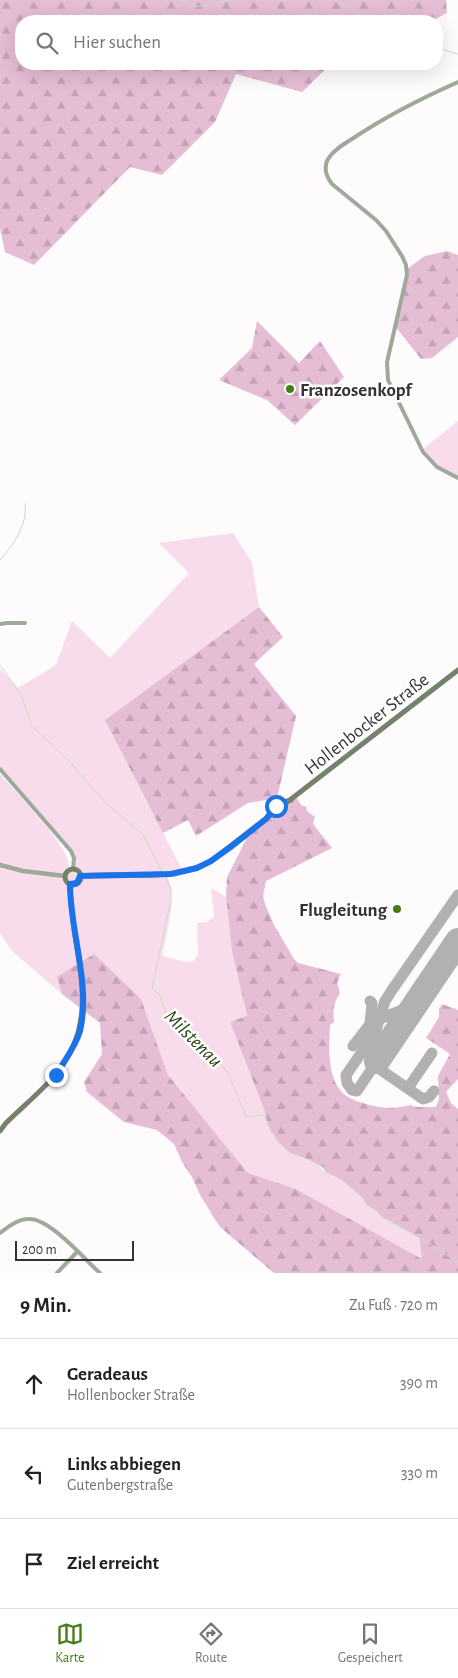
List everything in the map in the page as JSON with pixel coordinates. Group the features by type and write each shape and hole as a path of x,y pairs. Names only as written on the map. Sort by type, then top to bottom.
{"main road":[{"name":"Hollenbocker Straße","path":"80,876 163,874 191,870 211,861 458,670"},
{"path":"0,1131 56,1075 80,1032 83,994 70,884 66,881 65,876 67,871 74,869 78,871 80,876 77,883 70,884"}],"street":[{"path":"458,82 390,115 367,129 334,152 329,157 326,166 326,174 332,184 379,223 386,231 404,262 407,275 387,362 388,380 423,452 437,467 458,478"},
{"path":"0,624 24,623"},
{"path":"0,769 71,851 74,858 74,869"},
{"path":"0,865 22,871 65,876"},
{"path":"0,1233 22,1220 37,1220 49,1226 100,1273"},
{"path":"58,1273 77,1252"}],"shaded area":[{"path":"458,421 458,478 443,471 422,450"},
{"path":"233,533 252,563 259,607 105,720 183,872 166,875 170,883 172,903 162,956 186,962 194,961 198,954 197,923 207,922 214,917 211,888 226,897 232,951 247,1017 230,1022 273,1137 302,1158 312,1161 332,1176 341,1179 382,1217 419,1238 422,1259 296,1189 248,1173 168,1075 141,999 58,977 62,994 12,951 0,933 0,774 61,847 69,866 64,871 71,869 74,858 71,851 0,769 0,669 18,688 56,665 72,621 110,658 189,573 159,543"}],"green space":[{"path":"0,0 446,0 447,13 443,15 15,15 15,70 325,70 302,92 236,74 215,122 162,175 130,167 34,265 5,252 0,228"},
{"path":"447,251 458,255 458,337 432,358 421,359 395,326 407,269 425,256"},
{"path":"257,321 299,363 320,341 344,377 295,425 267,400 219,380 252,348"},
{"path":"259,607 283,637 254,664 296,716 277,798 248,803 196,836 188,820 163,833 105,720"},
{"path":"296,796 301,805 306,807 307,811 315,817 313,824 332,848 266,881 263,896 274,925 298,963 341,974 337,983 340,993 334,1007 334,1022 330,1025 329,1054 332,1074 341,1091 352,1099 378,1107 393,1108 411,1105 415,1107 436,1107 439,1099 438,1076 450,1054 426,1038 439,1017 439,1009 442,1004 458,1010 458,1079 446,1092 451,1103 458,1109 458,1273 274,1273 220,1227 200,1195 174,1144 157,1130 124,1122 87,1092 84,1082 102,1054 100,1023 62,994 57,977 94,954 141,999 168,1075 248,1173 296,1189 422,1259 419,1237 382,1217 341,1179 327,1173 324,1168 312,1161 289,1152 279,1143 269,1128 264,1109 230,1022 247,1016 232,951 226,897 227,877 246,840 244,836"}],"waterway":[{"path":"180,0 196,7 231,0"},
{"path":"335,0 360,15"},
{"path":"443,50 458,54"},
{"path":"0,560 10,548 22,527 25,504"},
{"name":"Milstenau","path":"0,665 21,695 32,726 69,761 102,799 143,835 162,872"},
{"name":"Milstenau","path":"165,877 171,889 171,899 152,988 160,996 167,1016 176,1025 193,1033 228,1073 246,1117 264,1115 273,1136 289,1152 312,1161 324,1168 327,1173 341,1179 382,1217 458,1262"}],"taxiway":[{"path":"377,1061 357,1091 352,1090 347,1083 346,1075 375,1033 385,1001 458,895"},
{"path":"353,1046 370,1024 372,1003 370,1001"},
{"path":"375,1021 416,1004"},
{"path":"375,1033 379,1042 390,1043"},
{"path":"408,1088 432,1053"},
{"path":"377,1061 377,1065 381,1070 423,1099 429,1097 434,1091"}],"runway":[{"path":"377,1061 458,941"}],"place":[{"name":"Franzosenkopf","path":"290,389"},
{"name":"Flugleitung","path":"397,909"}],"route":[{"path":"56,1075 80,1032 83,1009 83,994 70,884 77,883 80,876 171,874 197,868 211,861 232,846 266,819 276,806"}]}
